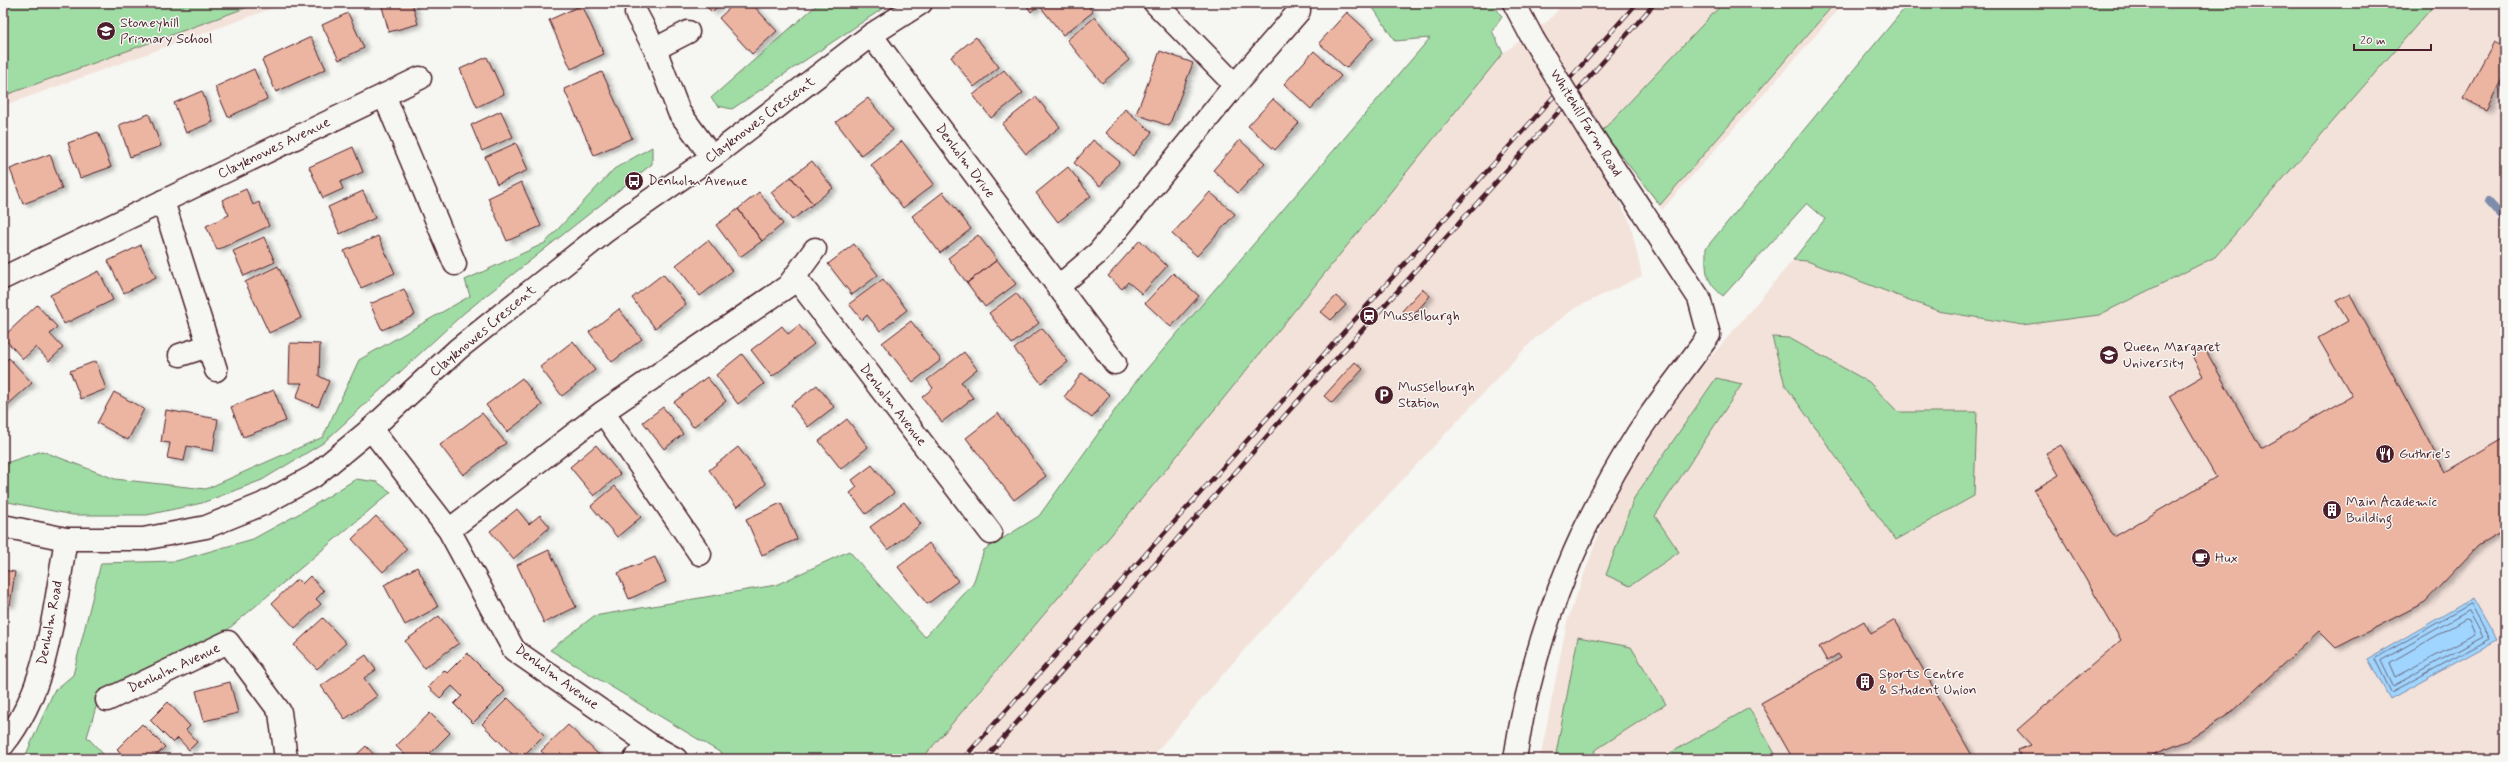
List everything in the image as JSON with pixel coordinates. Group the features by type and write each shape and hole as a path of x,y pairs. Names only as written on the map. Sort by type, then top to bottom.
{"street":[{"name":"Clayknowes Crescent","path":"3,526 66,539 143,539 206,527 263,504 314,476 371,429 458,349 606,231 712,157 872,35 921,3"},
{"path":"1155,3 1235,85"},
{"name":"Whitehill Farm Road","path":"1514,3 1533,39 1591,134 1663,241 1699,298 1709,335 1639,433 1615,472 1573,554 1541,642 1528,688 1515,759"},
{"path":"1058,287 1099,252 1235,85 1300,11"},
{"path":"636,13 655,49 679,112 712,157"},
{"path":"655,49 688,32"},
{"name":"Denholm Drive","path":"872,35 1115,363"},
{"name":"Clayknowes Avenue","path":"3,278 420,78"},
{"path":"384,95 455,264"},
{"path":"163,201 216,370"},
{"path":"449,530 603,412 788,286 815,249"},
{"name":"Denholm Avenue","path":"794,277 991,533"},
{"path":"180,355 208,346"},
{"path":"603,412 700,554"},
{"name":"Denholm Avenue","path":"371,429 449,530 514,650 642,751 676,759"},
{"name":"Denholm Road","path":"3,745 27,709 46,658 66,539"},
{"name":"Denholm Avenue","path":"106,700 228,642 280,712 286,759"}],"shaded area":[{"name":"Stoneyhill Primary School","path":"3,3 287,3 3,106"},
{"path":"1564,3 1844,3 1662,210 1602,131 1589,146 1630,222 1642,276 1575,308 1534,339 1250,643 1150,759 922,759 1155,483 1503,53 1549,20"},
{"name":"Queen Margaret University","path":"2429,3 2505,3 2505,759 1540,759 1567,622 1618,480 1688,384 1793,260 1807,261 1938,311 2022,325"}],"green space":[{"name":"Stoneyhill Primary School","path":"3,3 259,3 3,96"},
{"path":"819,3 891,3 732,109 718,106 711,98"},
{"path":"1370,3 1493,3 1502,17 1492,31 1503,53 1155,483 922,759 731,759 550,650 594,616 776,585 849,551 925,637 973,584 984,550 1039,516 1133,385 1430,38 1395,41"},
{"path":"1723,3 1835,3 1660,205 1602,131"},
{"path":"1909,3 2436,3 2215,257 2099,315 2022,325 1938,311 1807,261 1793,260 1825,219 1807,203 1723,296 1712,285 1707,275 1706,248"},
{"path":"652,147 652,164 464,313 323,443 262,480 202,503 147,515 73,515 3,501 3,464 42,451 115,479 206,489 323,437 359,360 470,296 465,280 545,243 614,169"},
{"path":"1772,337 1789,338 1869,382 1898,412 1977,412 1974,496 1895,540 1785,385"},
{"path":"1716,378 1742,384 1655,516 1679,552 1630,586 1606,575 1634,498"},
{"path":"356,479 377,482 391,492 220,636 96,707 87,737 108,759 24,759 54,691 73,675 101,563 176,561 253,539 311,507"},
{"path":"1578,637 1631,647 1666,704 1594,751 1598,759 1555,759"},
{"path":"1749,708 1778,759 1660,759"}],"water":[{"path":"2473,598 2497,640 2390,699 2368,659"}],"building":[{"path":"381,3 412,3 418,24 389,32"},
{"path":"703,3 721,3 712,12"},
{"path":"735,3 751,3 777,31 752,54 719,18"},
{"path":"1025,3 1086,3 1093,12 1063,35 1039,5 1031,12"},
{"path":"582,5 604,54 571,69 549,20"},
{"path":"1347,12 1374,37 1346,68 1319,43"},
{"path":"348,13 364,48 339,60 322,25"},
{"path":"1095,17 1129,60 1102,83 1067,40"},
{"path":"311,37 326,69 276,92 262,60"},
{"path":"976,37 999,67 974,87 951,57"},
{"path":"2494,42 2505,48 2505,73 2486,110 2463,98"},
{"path":"1160,51 1193,63 1169,126 1136,114"},
{"path":"1314,51 1341,76 1311,109 1284,84"},
{"path":"487,57 504,94 477,107 460,69"},
{"path":"254,69 267,99 228,117 215,87"},
{"path":"1004,70 1023,93 991,118 973,95"},
{"path":"602,72 632,138 594,155 564,89"},
{"path":"202,91 213,122 186,133 174,103"},
{"path":"1036,97 1060,127 1026,154 1002,124"},
{"path":"868,98 893,130 861,155 836,122"},
{"path":"1273,99 1299,123 1275,150 1248,126"},
{"path":"1125,109 1152,132 1133,156 1106,133"},
{"path":"501,111 513,137 482,151 471,125"},
{"path":"149,114 161,146 130,157 119,125"},
{"path":"98,132 111,167 80,178 68,143"},
{"path":"1093,140 1120,162 1100,186 1074,163"},
{"path":"1240,140 1265,163 1238,193 1213,170"},
{"path":"902,141 934,184 903,208 871,165"},
{"path":"516,143 528,170 497,184 485,157"},
{"path":"353,147 363,172 340,182 343,189 323,198 309,167"},
{"path":"50,154 62,189 23,204 10,169"},
{"path":"812,161 833,188 813,204 791,177"},
{"path":"1068,167 1091,196 1058,222 1036,193"},
{"path":"791,177 813,204 792,220 771,192"},
{"path":"521,182 541,226 507,241 488,198"},
{"path":"246,189 253,205 259,202 269,226 217,250 206,226 229,215 222,200"},
{"path":"363,191 375,218 340,234 328,207"},
{"path":"759,192 783,224 762,241 738,209"},
{"path":"943,192 971,229 940,253 912,216"},
{"path":"1210,192 1235,214 1197,256 1172,234"},
{"path":"738,209 762,241 740,257 716,225"},
{"path":"978,235 997,260 967,283 948,258"},
{"path":"378,236 395,273 361,288 344,251"},
{"path":"264,237 275,262 244,276 233,251"},
{"path":"708,240 732,271 700,296 676,265"},
{"path":"1140,240 1167,266 1142,294 1128,282 1122,289 1108,276"},
{"path":"854,244 878,275 852,295 828,264"},
{"path":"141,245 156,277 124,293 108,261"},
{"path":"997,260 1016,284 985,307 967,283"},
{"path":"278,266 301,318 269,333 245,282"},
{"path":"99,271 113,300 64,324 50,295"},
{"path":"1173,273 1199,296 1171,327 1145,303"},
{"path":"663,274 686,304 655,328 632,298"},
{"path":"883,279 907,310 880,331 867,315 862,320 849,304"},
{"path":"404,289 415,315 382,330 370,304"},
{"path":"1422,289 1430,296 1410,319 1402,311"},
{"path":"1016,293 1039,323 1012,344 989,313"},
{"name":"Main Academic Building","path":"2350,294 2445,472 2505,437 2505,530 2478,546 2425,602 2336,648 2319,631 2229,714 2187,741 2142,759 2021,759 2018,750 2031,745 2017,730 2121,640 2034,490 2059,475 2046,453 2061,445 2114,537 2216,477 2169,396 2203,376 2192,356 2205,349 2261,449 2352,396 2318,338 2348,321 2336,301"},
{"path":"1336,296 1346,305 1331,320 1321,312"},
{"path":"37,305 57,327 50,334 63,348 49,361 36,347 23,359 3,337"},
{"path":"619,309 642,339 612,362 589,332"},
{"path":"911,321 941,360 913,382 882,343"},
{"path":"799,325 814,344 772,377 751,350 782,326 788,334"},
{"path":"1042,328 1068,362 1041,383 1014,349"},
{"path":"573,341 595,370 562,396 540,367"},
{"path":"290,343 320,344 319,376 329,381 318,407 296,398 302,383 289,383"},
{"path":"964,352 977,369 961,382 973,398 942,422 922,397 933,388 927,380"},
{"path":"742,354 764,384 738,404 716,375"},
{"path":"9,358 32,383 3,409 3,363"},
{"path":"96,361 106,389 81,399 70,371"},
{"path":"1355,362 1363,369 1332,403 1324,396"},
{"path":"1082,373 1110,395 1092,418 1064,397"},
{"path":"707,377 726,401 693,427 674,402"},
{"path":"522,378 542,405 507,432 486,405"},
{"path":"817,385 834,407 808,427 791,405"},
{"path":"274,390 286,421 243,437 231,407"},
{"path":"114,392 144,409 128,440 97,423"},
{"path":"663,407 683,434 664,449 643,422"},
{"path":"166,410 218,419 213,451 187,446 184,461 167,458 170,443 161,442"},
{"path":"482,413 506,443 463,475 440,445"},
{"path":"998,413 1046,476 1014,500 966,438"},
{"path":"847,419 868,447 841,469 819,441"},
{"path":"596,445 620,474 594,496 570,467"},
{"path":"738,447 766,484 737,507 709,470"},
{"path":"872,465 894,493 866,514 850,493 857,487 852,480"},
{"path":"615,486 641,517 617,537 591,506"},
{"path":"904,502 921,524 888,550 870,527"},
{"path":"781,503 797,539 762,555 746,519"},
{"path":"517,509 529,524 540,515 550,527 513,559 490,531"},
{"path":"376,516 407,549 383,572 352,539"},
{"path":"929,543 958,581 927,604 898,567"},
{"path":"549,550 576,607 544,623 517,565"},
{"path":"655,557 666,582 629,599 618,573"},
{"path":"417,567 438,607 405,625 384,585"},
{"path":"3,570 15,572 10,605 3,604"},
{"path":"310,576 324,591 316,599 321,604 295,628 272,603 297,579 302,584"},
{"path":"439,616 459,643 424,668 405,641"},
{"path":"323,618 346,643 317,669 294,645"},
{"name":"Sports Centre & Student Union","path":"1895,620 1974,759 1793,759 1761,703 1841,658 1838,654 1827,661 1819,647 1864,621 1871,634"},
{"path":"467,653 505,691 473,723 454,704 462,696 452,686 440,698 428,687 444,670 447,673"},
{"path":"366,655 376,670 364,678 377,696 345,719 321,686"},
{"path":"230,682 238,713 204,721 196,691"},
{"path":"508,698 544,735 520,759 517,759 482,724"},
{"path":"168,702 190,726 186,730 197,742 189,750 178,738 173,743 150,720"},
{"path":"430,713 450,733 424,759 409,759 396,746"},
{"path":"142,724 165,747 152,759 127,759 117,749"},
{"path":"568,725 602,758 601,759 549,759 541,751"},
{"path":"366,746 378,759 352,759"}],"waterway":[{"path":"2488,201 2505,220"}],"railway":[{"path":"963,759 1637,3"},
{"path":"985,759 1288,412 1490,189 1655,3"}],"place":[{"name":"Stoneyhill Primary School","path":"106,31"},
{"name":"Denholm Avenue","path":"634,181"},
{"name":"Musselburgh","path":"1369,316"},
{"name":"Queen Margaret University","path":"2109,355"},
{"name":"Musselburgh Station","path":"1384,395"},
{"name":"Guthrie's","path":"2385,454"},
{"name":"Main Academic Building","path":"2332,510"},
{"name":"Hux","path":"2201,558"},
{"name":"Sports Centre & Student Union","path":"1865,682"}]}
